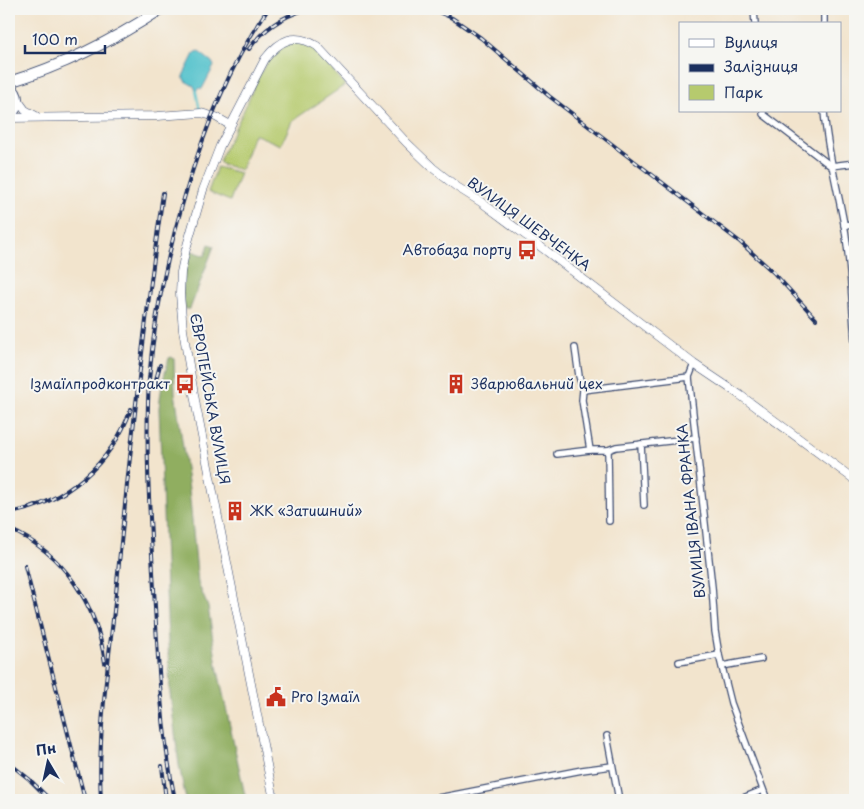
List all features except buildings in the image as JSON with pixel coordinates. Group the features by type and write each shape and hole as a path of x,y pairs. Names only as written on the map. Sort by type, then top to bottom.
{"highway":[{"path":"9,82 78,55 126,31 161,9"},
{"path":"9,117 15,110 20,88 25,80 36,72"},
{"path":"9,86 17,98"}],"main road":[{"name":"ВУЛИЦЯ ШЕВЧЕНКА","path":"230,124 255,75 273,48 285,40 293,39 308,41 317,46 406,142 433,168 457,187 482,202 694,364 855,478"},
{"path":"17,98 30,114 43,118"},
{"path":"9,117 157,116 201,113 216,117 230,124"},
{"name":"ЄВРОПЕЙСЬКА ВУЛИЦЯ","path":"230,124 203,190 186,249 180,280 180,302 196,406 274,800"}],"street":[{"path":"754,9 755,22"},
{"path":"824,9 824,22"},
{"path":"762,112 831,166 855,163"},
{"path":"824,112 826,137 853,280 855,342"},
{"path":"844,225 855,224"},
{"path":"575,348 583,390 582,400 590,450"},
{"name":"ВУЛИЦЯ ІВАНА ФРАНКА","path":"694,364 690,377 719,655 731,703 767,800"},
{"path":"583,390 690,377"},
{"path":"557,454 608,450 696,438"},
{"path":"641,444 644,504"},
{"path":"608,450 609,521"},
{"path":"679,662 719,655"},
{"path":"722,666 761,659"},
{"path":"607,736 619,800"},
{"path":"428,800 582,770 612,766"},
{"path":"738,800 763,790"}],"green space":[{"path":"296,42 315,49 345,85 292,121 281,145 254,134 241,170 221,164 219,161 262,70 276,52"},
{"path":"217,167 240,173 230,201 208,192"},
{"path":"209,244 214,246 190,309 186,309 183,288 190,253 192,251 205,256"},
{"path":"172,357 174,359 175,392 189,489 198,583 208,607 217,666 246,800 186,800 179,765 170,693 159,408 162,384 169,358"}],"water":[{"path":"199,52 212,62 214,66 202,89 199,88 196,91 194,86 185,81 183,76 194,54"}],"waterway":[{"path":"196,91 200,111"}],"railway":[{"path":"175,800 166,748 161,695 148,484 151,356 167,263 178,218 200,146 230,75 254,30 268,9"},
{"path":"249,49 274,24 290,15 307,9"},
{"path":"432,9 452,18 481,38 549,96 740,242 773,272 816,319"},
{"path":"101,800 100,775 104,697 137,393 163,193"},
{"path":"154,387 160,365"},
{"path":"9,513 49,501 84,478 112,447 123,429 131,409"},
{"path":"9,529 29,539 46,552 75,583 86,601 94,621 105,663"},
{"path":"25,566 85,800"},
{"path":"9,763 29,779 50,800"},
{"path":"162,766 166,800"}],"place":[{"name":"Автобаза порту","path":"527,250"},
{"name":"Ізмаїлпродконтракт","path":"185,384"},
{"name":"Зварювальний цех","path":"456,384"},
{"name":"ЖК «Затишний»","path":"235,511"},
{"name":"Pro Ізмаїл","path":"276,697"}]}
